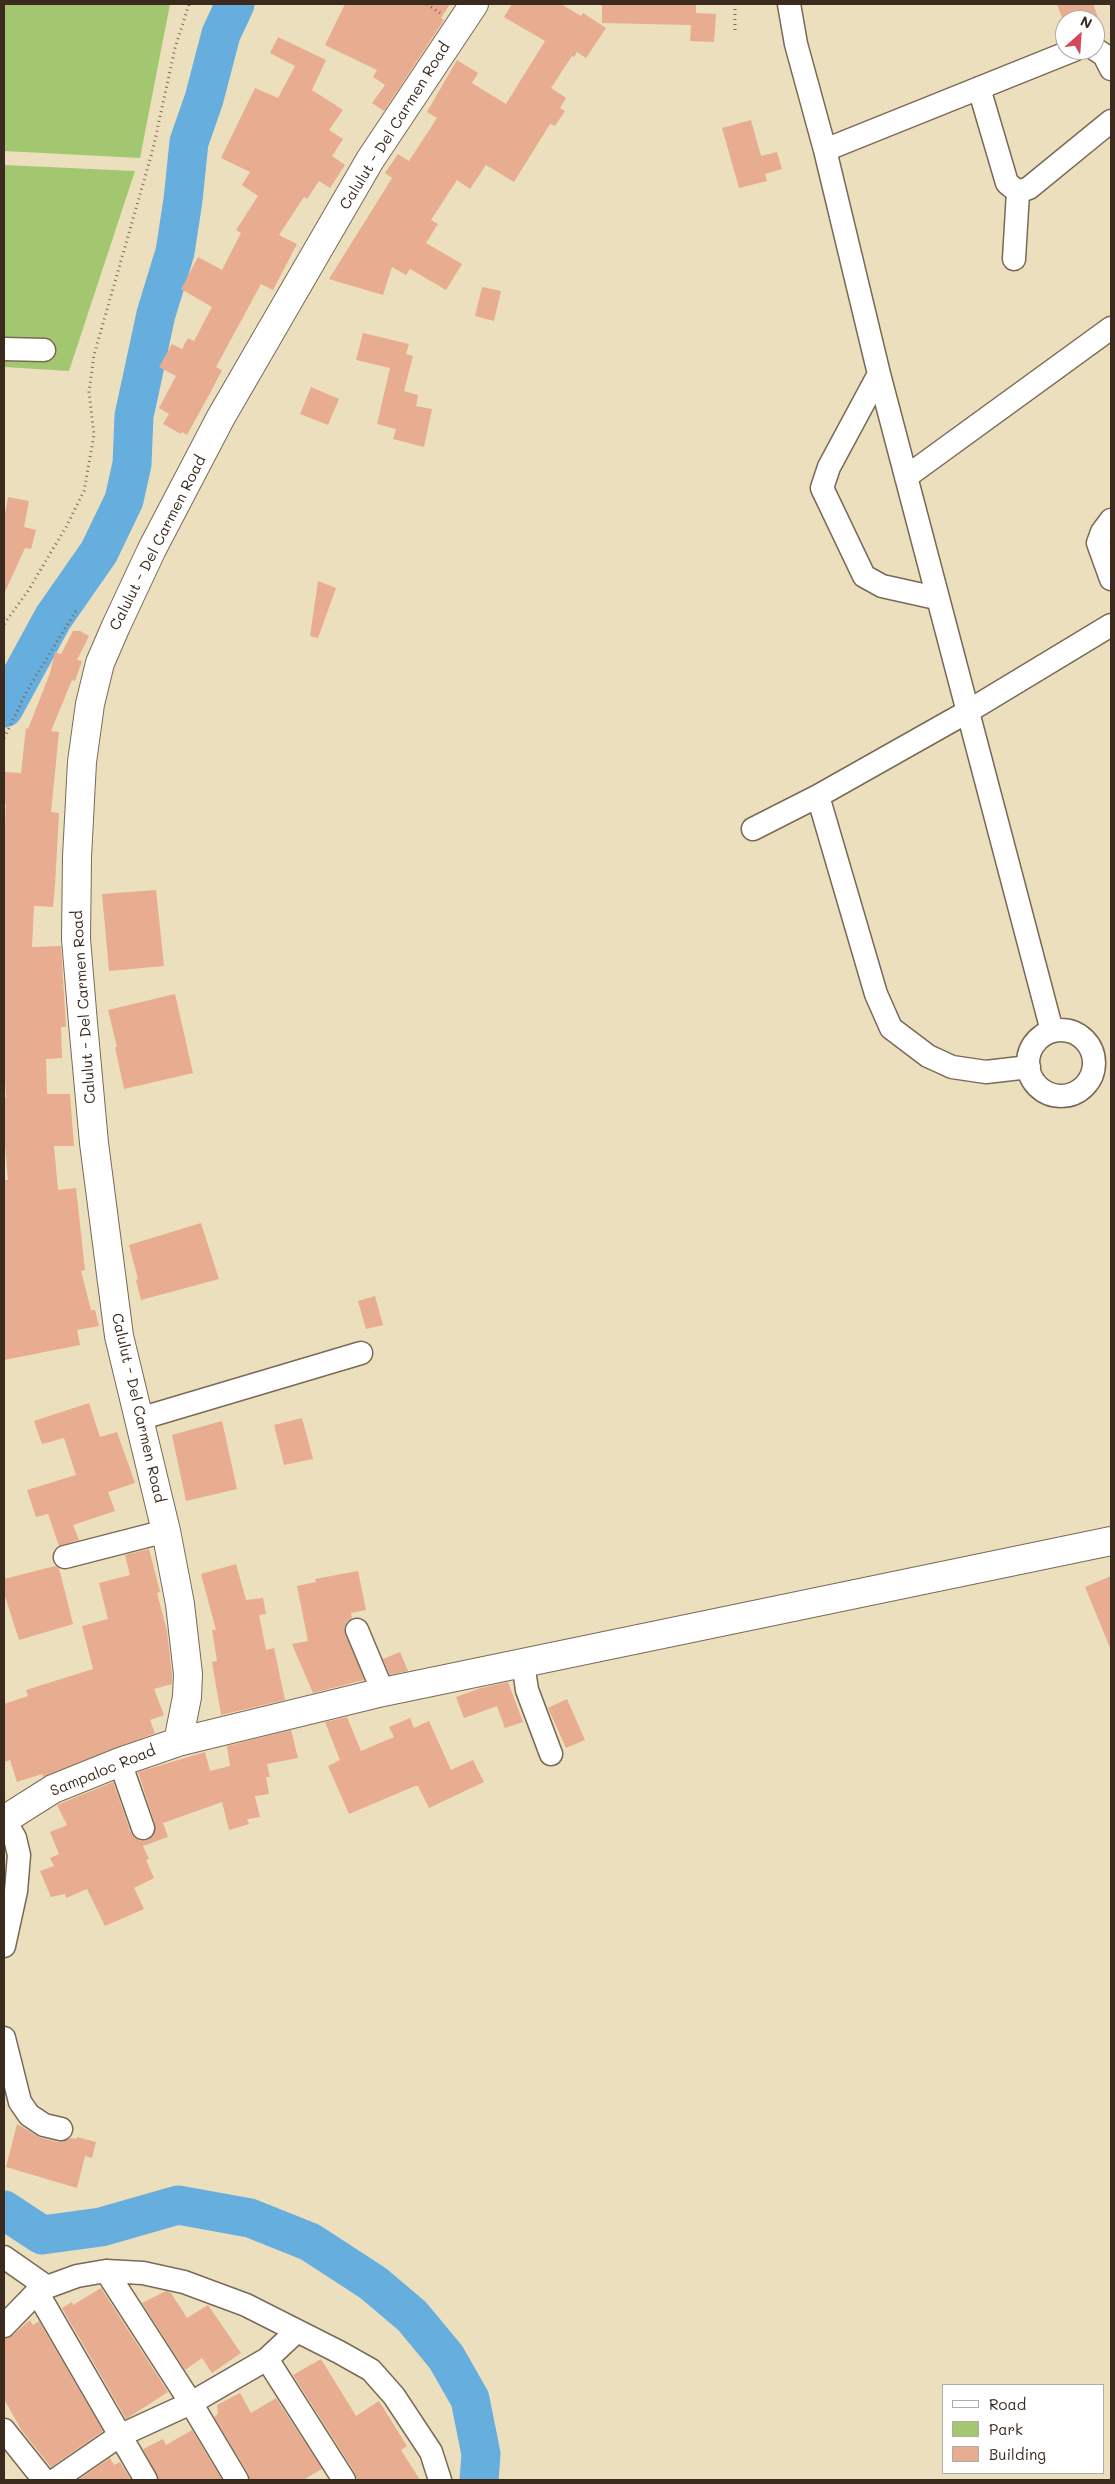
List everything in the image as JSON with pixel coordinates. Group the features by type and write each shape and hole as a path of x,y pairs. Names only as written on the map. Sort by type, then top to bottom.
{"main road":[{"name":"Calulut - Del Carmen Road","path":"178,1742 187,1697 188,1674 180,1604 166,1531 119,1336 94,1143 76,939 77,857 82,762 90,704 100,663 152,549 221,417 370,160 474,4"},
{"name":"Sampaloc Road","path":"4,1820 53,1789 120,1762 178,1742 383,1692 1111,1541"}],"street":[{"path":"789,4 796,44 825,150 936,598 1052,1031"},
{"path":"1105,57 1111,69"},
{"path":"825,150 1055,58"},
{"path":"979,88 1007,183 1018,192"},
{"path":"1018,192 1029,188 1111,121"},
{"path":"1014,259 1018,192"},
{"path":"906,477 1111,328"},
{"path":"4,348 44,350"},
{"path":"879,374 829,468 822,488 864,576 882,586 936,598"},
{"path":"1111,520 1102,532 1098,543 1111,579"},
{"path":"753,829 818,796 967,712 1111,625"},
{"path":"818,796 876,994 891,1028 928,1056 952,1067 986,1072 1029,1067"},
{"path":"1052,1031 1071,1031 1087,1042 1103,1058 1082,1089 1066,1096 1049,1094 1035,1083 1029,1067 1030,1052 1038,1039 1052,1031"},
{"path":"139,1419 361,1353"},
{"path":"65,1557 166,1531"},
{"path":"357,1630 383,1692"},
{"path":"523,1663 527,1690 551,1754"},
{"path":"120,1762 143,1828"},
{"path":"4,1820 15,1838 19,1855 16,1891 4,1946"},
{"path":"4,2038 20,2102 29,2115 44,2125 61,2129"},
{"path":"4,2258 42,2290 119,2436 146,2480"},
{"path":"106,2271 191,2403 237,2480"},
{"path":"4,2326 42,2290 77,2276 106,2271 143,2273 184,2282 246,2304 371,2370 394,2396 431,2452 440,2480"},
{"path":"55,2480 119,2436 191,2403 267,2360 297,2332"},
{"path":"267,2360 344,2480"},
{"path":"4,2430 44,2480"}],"path":[{"path":"4,624 28,591 66,527 84,491 94,436 89,392 94,355 153,149 175,48 189,4"},
{"path":"735,4 735,30"},
{"path":"4,738 28,688 78,608"}],"green space":[{"path":"4,4 170,4 140,158 4,151"},
{"path":"4,165 135,171 69,371 4,367"}],"building":[{"path":"345,4 450,4 441,18 444,20 384,111 372,103 385,85 373,77 377,70 325,45"},
{"path":"512,4 561,4 581,16 583,13 606,28 586,58 577,52 574,57 572,56 551,88 566,98 560,108 565,111 555,126 550,124 514,182 486,165 470,189 457,180 431,220 438,224 426,243 462,264 446,290 410,269 406,275 392,267 383,295 329,279 392,178 385,173 398,154 409,161 437,118 427,112 457,60 478,73 472,83 506,104 545,41 504,17"},
{"path":"602,4 696,4 696,13 716,14 714,42 690,41 691,25 602,23"},
{"path":"1057,4 1093,4 1095,10 1059,10"},
{"path":"278,37 326,60 312,90 343,110 329,130 343,139 332,156 345,165 330,188 319,181 307,199 304,197 279,235 297,244 273,290 261,284 216,367 222,370 209,395 187,435 182,432 181,434 163,424 169,414 159,408 176,376 159,367 172,344 182,349 188,338 194,341 212,307 181,289 198,257 222,270 241,233 236,230 258,196 242,185 250,172 221,158 255,88 278,98 295,66 270,53"},
{"path":"751,120 761,156 777,152 782,169 765,174 767,181 739,188 722,128"},
{"path":"482,287 501,291 494,321 475,316"},
{"path":"363,333 409,344 406,354 413,356 404,391 418,395 416,406 432,409 424,447 393,439 396,429 377,424 390,368 356,360"},
{"path":"311,387 339,399 328,425 300,414"},
{"path":"8,497 29,501 24,527 36,530 31,549 25,548 4,594 4,520"},
{"path":"318,581 336,588 318,638 310,636"},
{"path":"73,631 80,631 89,636 77,660 82,661 75,681 72,680 51,731 59,732 51,812 59,813 55,885 53,907 34,906 32,947 61,946 66,1027 61,1027 62,1058 46,1059 47,1094 70,1094 74,1146 54,1146 58,1190 76,1188 85,1270 81,1271 91,1310 95,1310 99,1326 77,1330 80,1345 4,1360 4,1180 8,1180 4,1133 4,1097 6,1097 4,1063 4,848 6,804 4,804 4,772 21,773 26,728 28,729 50,673 55,652 61,654"},
{"path":"156,890 164,966 109,971 102,894"},
{"path":"175,994 193,1073 124,1089 108,1010"},
{"path":"201,1223 219,1279 141,1300 136,1280 138,1279 129,1245"},
{"path":"375,1296 383,1325 366,1329 358,1301"},
{"path":"89,1403 100,1437 117,1432 135,1483 108,1492 115,1511 73,1525 79,1540 59,1546 48,1514 36,1517 27,1490 76,1475 64,1438 42,1444 34,1421"},
{"path":"302,1418 313,1459 284,1465 274,1425"},
{"path":"222,1421 237,1489 186,1501 172,1435"},
{"path":"149,1549 160,1592 157,1593 167,1631 172,1675 172,1684 154,1689 164,1715 150,1720 155,1733 43,1777 42,1774 17,1782 10,1760 4,1762 4,1704 28,1696 26,1690 93,1669 82,1626 108,1619 99,1583 130,1575 125,1555"},
{"path":"236,1564 246,1600 263,1598 266,1614 259,1615 266,1650 274,1648 285,1700 221,1715 212,1662 217,1661 212,1630 216,1630 201,1574"},
{"path":"55,1566 59,1568 73,1624 19,1640 4,1593 4,1579"},
{"path":"358,1571 366,1610 351,1613 352,1618 346,1622 344,1629 364,1680 313,1693 292,1644 308,1641 297,1586 316,1582 315,1579"},
{"path":"1111,1576 1111,1650 1085,1587"},
{"path":"400,1652 408,1671 390,1675 383,1659"},
{"path":"508,1682 523,1722 505,1728 497,1706 464,1718 456,1697 481,1688"},
{"path":"567,1699 585,1740 566,1748 548,1708"},
{"path":"347,1717 361,1751 394,1737 389,1727 410,1718 414,1728 429,1721 451,1770 473,1760 484,1782 429,1808 418,1786 415,1786 349,1814 328,1766 340,1760 325,1722"},
{"path":"291,1730 298,1758 267,1764 270,1777 266,1777 269,1794 255,1796 260,1817 247,1819 249,1824 229,1830 222,1802 163,1823 168,1837 143,1846 149,1859 146,1860 154,1878 134,1888 144,1909 105,1926 87,1889 66,1898 65,1894 51,1897 40,1871 54,1866 50,1858 59,1854 50,1832 67,1825 57,1805 113,1782 131,1833 140,1841 147,1840 153,1836 155,1824 138,1772 205,1752 210,1771 230,1766 227,1746"},
{"path":"17,2124 41,2138 58,2142 71,2138 77,2139 77,2137 96,2142 92,2158 85,2156 77,2188 6,2167"},
{"path":"101,2288 168,2392 126,2419 62,2308 72,2302 73,2305"},
{"path":"166,2291 171,2293 187,2318 208,2305 241,2353 212,2373 202,2358 185,2370 142,2303"},
{"path":"30,2320 33,2325 39,2321 103,2431 51,2467 22,2431 4,2399 4,2339 13,2335"},
{"path":"321,2359 356,2416 379,2401 407,2446 401,2450 420,2480 357,2480 355,2473 293,2375"},
{"path":"240,2393 251,2413 276,2398 322,2469 303,2480 250,2480 248,2473 214,2417 218,2414 217,2405"},
{"path":"192,2430 222,2480 159,2480 143,2449 163,2439 166,2445"},
{"path":"110,2458 114,2465 120,2462 131,2480 78,2480"}],"waterway":[{"path":"4,708 53,618 99,552 124,500 132,464 134,416 156,314 175,252 189,142 204,99 221,34 235,4"},
{"path":"4,2210 42,2235 101,2227 178,2205 250,2218 310,2242 373,2283 412,2316 446,2357 470,2399 481,2454 479,2480"}]}
